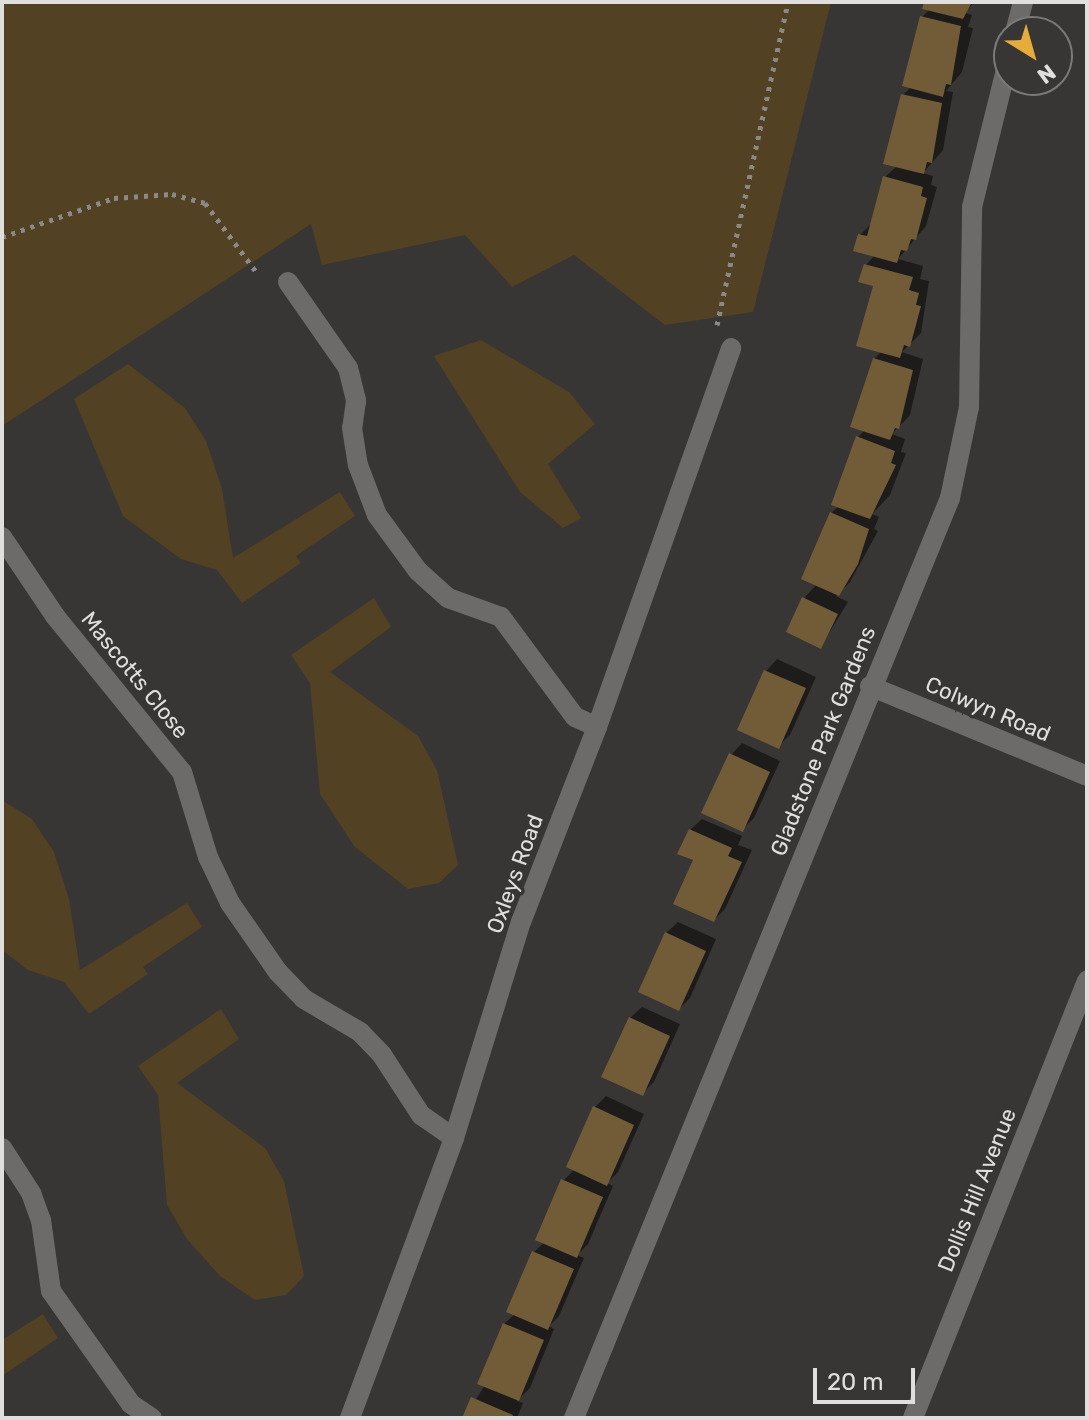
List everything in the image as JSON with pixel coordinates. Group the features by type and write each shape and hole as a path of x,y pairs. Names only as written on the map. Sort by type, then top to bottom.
{"street":[{"name":"Gladstone Park Gardens","path":"574,1418 870,686 950,498 969,407 972,207 999,96"},
{"path":"288,282 348,368 356,401 352,428 358,465 377,515 418,571 448,598 501,617 575,717 597,727"},
{"name":"Oxleys Road","path":"350,1418 454,1138 521,922 597,727 731,348"},
{"name":"Mascotts Close","path":"2,537 55,616 182,772 208,857 230,903 278,972 304,999 360,1032 382,1055 421,1115 454,1138"},
{"name":"Colwyn Road","path":"870,686 1087,776"},
{"name":"Dollis Hill Avenue","path":"913,1418 1087,980"},
{"path":"2,1148 31,1193 41,1220 51,1291 131,1404 152,1418"}],"path":[{"path":"731,348 716,331 788,2"},
{"path":"2,237 114,198 172,194 205,203 257,273"}],"shaded area":[{"path":"2,2 831,2 753,312 665,325 574,255 512,287 465,235 322,265 311,224 2,426"},
{"path":"481,340 569,392 595,424 548,464 581,518 563,528 520,492 434,356"},
{"path":"128,364 185,408 206,441 222,489 233,558 340,492 355,516 296,556 301,563 242,603 217,570 181,559 123,516 74,399"},
{"path":"374,598 391,627 330,672 418,736 437,770 458,865 439,883 408,889 355,847 320,794 310,683 291,655"},
{"path":"2,800 32,819 54,852 69,899 80,970 187,903 202,927 143,967 148,974 89,1014 64,982 28,970 2,950"},
{"path":"221,1009 239,1039 177,1083 265,1148 284,1181 304,1276 286,1295 255,1300 220,1276 187,1239 167,1205 158,1095 138,1066"},
{"path":"43,1314 58,1338 2,1376 2,1340"}],"building":[{"path":"924,2 972,2 963,19 922,9"},
{"path":"920,16 961,26 951,85 946,84 943,97 902,86"},
{"path":"901,94 942,103 932,163 927,162 924,174 883,164"},
{"path":"883,176 923,187 921,196 927,198 916,240 911,239 907,251 901,250 897,263 853,251 858,234 867,236"},
{"path":"864,264 913,277 909,290 919,293 916,305 921,306 910,347 904,345 900,358 856,346 873,286 858,282"},
{"path":"873,358 913,370 899,429 895,428 890,440 850,427"},
{"path":"856,436 895,451 891,463 896,465 870,519 831,505"},
{"path":"830,512 869,529 858,564 839,596 801,579"},
{"path":"802,597 838,614 821,649 786,632"},
{"path":"764,670 806,688 779,749 737,730"},
{"path":"729,753 770,772 743,832 701,813"},
{"path":"689,829 732,848 728,856 742,862 714,922 673,904 693,860 677,854"},
{"path":"665,932 706,951 679,1011 638,992"},
{"path":"629,1017 670,1036 643,1096 601,1077"},
{"path":"593,1106 634,1125 607,1186 566,1167"},
{"path":"561,1179 603,1197 577,1258 535,1240"},
{"path":"532,1251 574,1269 548,1330 506,1312"},
{"path":"503,1323 544,1340 519,1401 477,1384"},
{"path":"471,1397 513,1415 512,1418 462,1418"}]}
